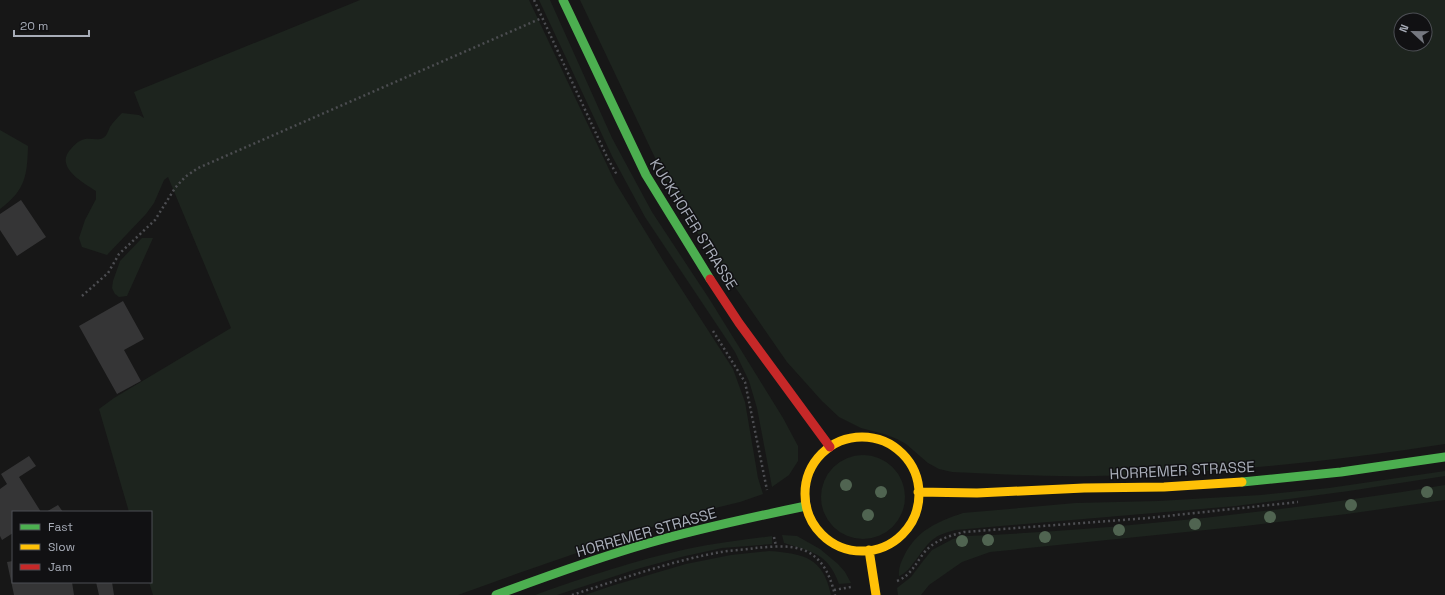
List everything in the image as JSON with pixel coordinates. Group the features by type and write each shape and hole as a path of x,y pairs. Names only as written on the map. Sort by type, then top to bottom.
{"main road":[{"name":"KUCKHOFER STRASSE","path":"563,0 646,175 689,246 739,323 830,448"},
{"path":"864,437 888,443 906,458 913,469 917,480 918,492 916,513 905,531 889,544 869,550 848,549 829,540 821,533 814,525 806,506 805,494 809,473 821,454 840,441 864,437"},
{"name":"HORREMER STRASSE","path":"918,492 977,493 1233,482 1341,472 1445,457"},
{"name":"HORREMER STRASSE","path":"496,595 633,548 684,533 806,506"},
{"path":"869,550 876,595"}],"path":[{"path":"534,0 607,157 619,177"},
{"path":"82,296 108,273 119,254 154,220 175,188 185,177 198,168 542,18"},
{"path":"712,330 745,382 771,513 776,546"},
{"path":"834,590 899,581 907,576 930,547 950,535 964,532 1148,518 1302,502"},
{"path":"572,595 692,558 722,552 776,546 796,548 815,556 824,566 831,579 835,595"}],"shaded area":[{"path":"360,0 529,0 615,182 664,262 733,369 745,402 758,478 763,494 646,529 458,595 153,595 149,583 152,583 152,511 129,511 99,409 114,398 231,328 168,177 164,180 154,203 146,214 107,255 82,247 79,238 85,220 96,199 96,191 84,184 72,174 66,162 66,156 73,146 80,141 85,139 101,139 104,137 111,125 122,113 139,115 144,118 134,92"},
{"path":"539,0 550,0 612,138 652,212 710,300 783,418 798,446 798,461 789,475 772,487 757,408 749,381 735,352 645,217 612,156"},
{"path":"580,0 1445,0 1445,444 1314,462 1182,473 1058,476 952,472 939,469 928,463 906,444 897,439 861,428 839,417 822,401 787,362 676,202"},
{"path":"0,130 28,146 26,174 20,188 9,202 0,209"},
{"path":"142,238 153,238 127,296 119,297 115,294 112,288 120,261"},
{"path":"863,455 879,458 893,467 902,481 905,497 902,513 893,527 879,536 863,539 847,536 833,527 824,513 821,497 824,481 833,467 847,458"},
{"path":"1445,471 1445,476 1349,491 1236,506 955,530 939,535 930,542 908,570 899,576 899,568 904,556 909,547 922,533 936,524 963,513 1076,503 1158,501 1261,495 1329,488"},
{"path":"1445,485 1445,500 1347,514 1245,526 990,552 962,562 929,585 921,595 898,595 897,588 911,577 932,550 953,539 967,536 1087,529 1207,518 1326,503"},
{"path":"782,535 797,536 820,549 838,564 845,572 851,583 839,584 830,566 824,560 811,552 784,543"},
{"path":"772,536 772,544 722,548 637,569 557,595 535,595 611,569 668,553 708,545"},
{"path":"770,551 802,556 817,565 823,573 831,595 585,595 686,564 731,555"}],"building":[{"path":"21,200 46,237 17,256 0,230 0,214"},
{"path":"123,301 144,339 124,350 141,381 117,394 79,326"},
{"path":"29,456 36,466 19,477 40,511 12,511 12,534 2,540 0,536 0,489 7,484 1,474"},
{"path":"58,505 62,511 48,511"},
{"path":"12,561 12,583 72,583 74,595 14,595 7,562"},
{"path":"96,583 112,583 114,595 99,595"}],"traffic: fast":[{"path":"563,0 646,175 710,279"},
{"path":"1242,482 1341,472 1445,457"},
{"path":"496,595 649,543 806,506"}],"traffic: slow":[{"path":"862,437 884,442 902,454 914,472 919,494 914,516 902,534 884,546 862,551 840,546 822,534 810,516 805,494 810,472 822,454 840,442 862,437"},
{"path":"918,492 977,493 1084,488 1164,487 1242,482"},
{"path":"869,550 876,595"}],"traffic: jam":[{"path":"710,279 739,323 830,447"}]}
